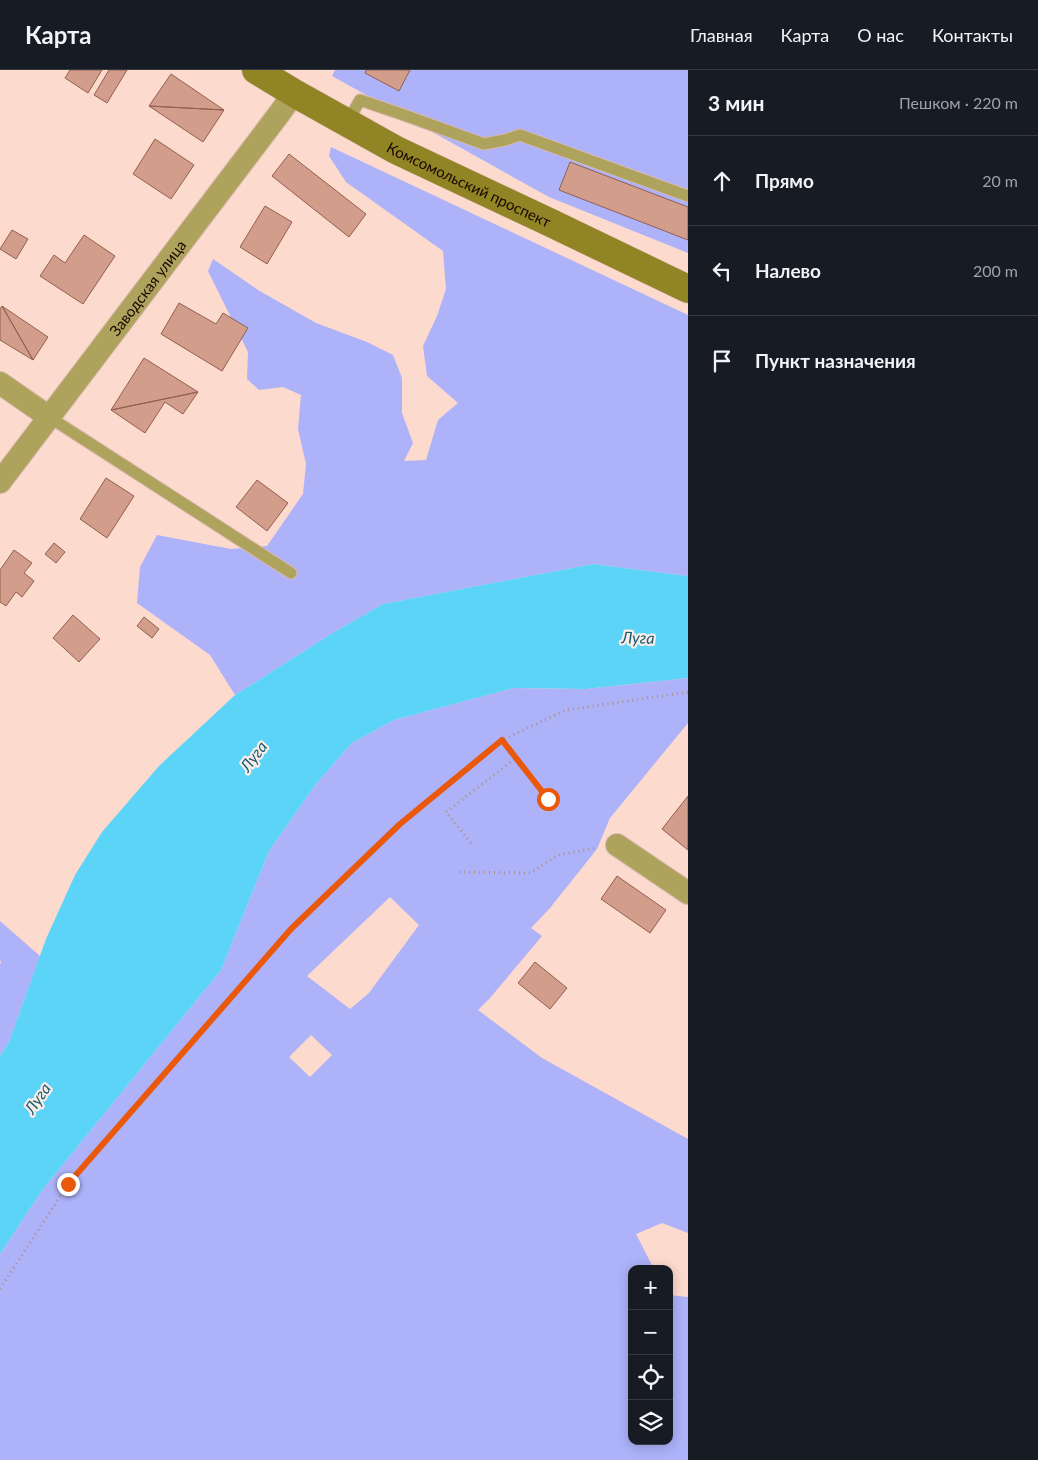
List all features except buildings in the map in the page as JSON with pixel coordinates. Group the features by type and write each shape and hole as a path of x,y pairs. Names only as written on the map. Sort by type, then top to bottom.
{"main road":[{"name":"Комсомольский проспект","path":"256,70 396,150 688,289"}],"street":[{"name":"Заводская улица","path":"0,482 294,93"},
{"path":"0,383 49,416"},
{"path":"617,845 688,893"}],"lane":[{"path":"347,123 360,100 484,144 520,135 688,196"},
{"path":"49,416 291,573"}],"path":[{"path":"0,1289 68,1184 291,929 400,824 502,740 566,710 688,692"},
{"path":"502,740 548,799"},
{"path":"471,842 446,812 516,758"},
{"path":"459,872 530,873 558,855 617,845"}],"shaded area":[{"path":"335,70 688,70 688,253 549,197 332,76"},
{"path":"331,147 688,315 688,576 593,564 383,604 331,634 235,695 210,655 137,603 140,567 157,535 231,549 267,546 303,494 306,464 298,429 301,395 283,387 259,390 247,379 248,352 208,271 213,259 258,290 316,323 367,342 393,355 402,378 402,413 413,443 404,461 426,460 438,420 458,403 427,376 423,346 437,316 446,289 443,251 346,182 329,156"},
{"path":"688,678 688,723 610,818 597,849 550,908 531,928 542,936 478,1010 542,1058 688,1139 688,1233 662,1223 636,1234 652,1265 628,1265 628,1445 673,1445 673,1295 688,1297 688,1460 0,1460 0,1254 43,1189 221,970 269,851 316,784 352,743 394,720 514,688 585,689","holes":["390,897 419,925 369,993 350,1009 307,976","311,1035 332,1055 310,1077 289,1057"]},
{"path":"0,921 40,956 9,1042 0,1056 1,962"}],"water":[{"name":"Луга","path":"593,564 688,576 688,678 585,689 514,688 394,720 352,743 316,784 269,851 221,970 43,1189 0,1254 0,1056 9,1042 46,939 75,875 102,832 159,766 235,695 331,634 383,604"}],"route":[{"path":"68,1184 291,929 400,824 502,740 548,799"}]}
